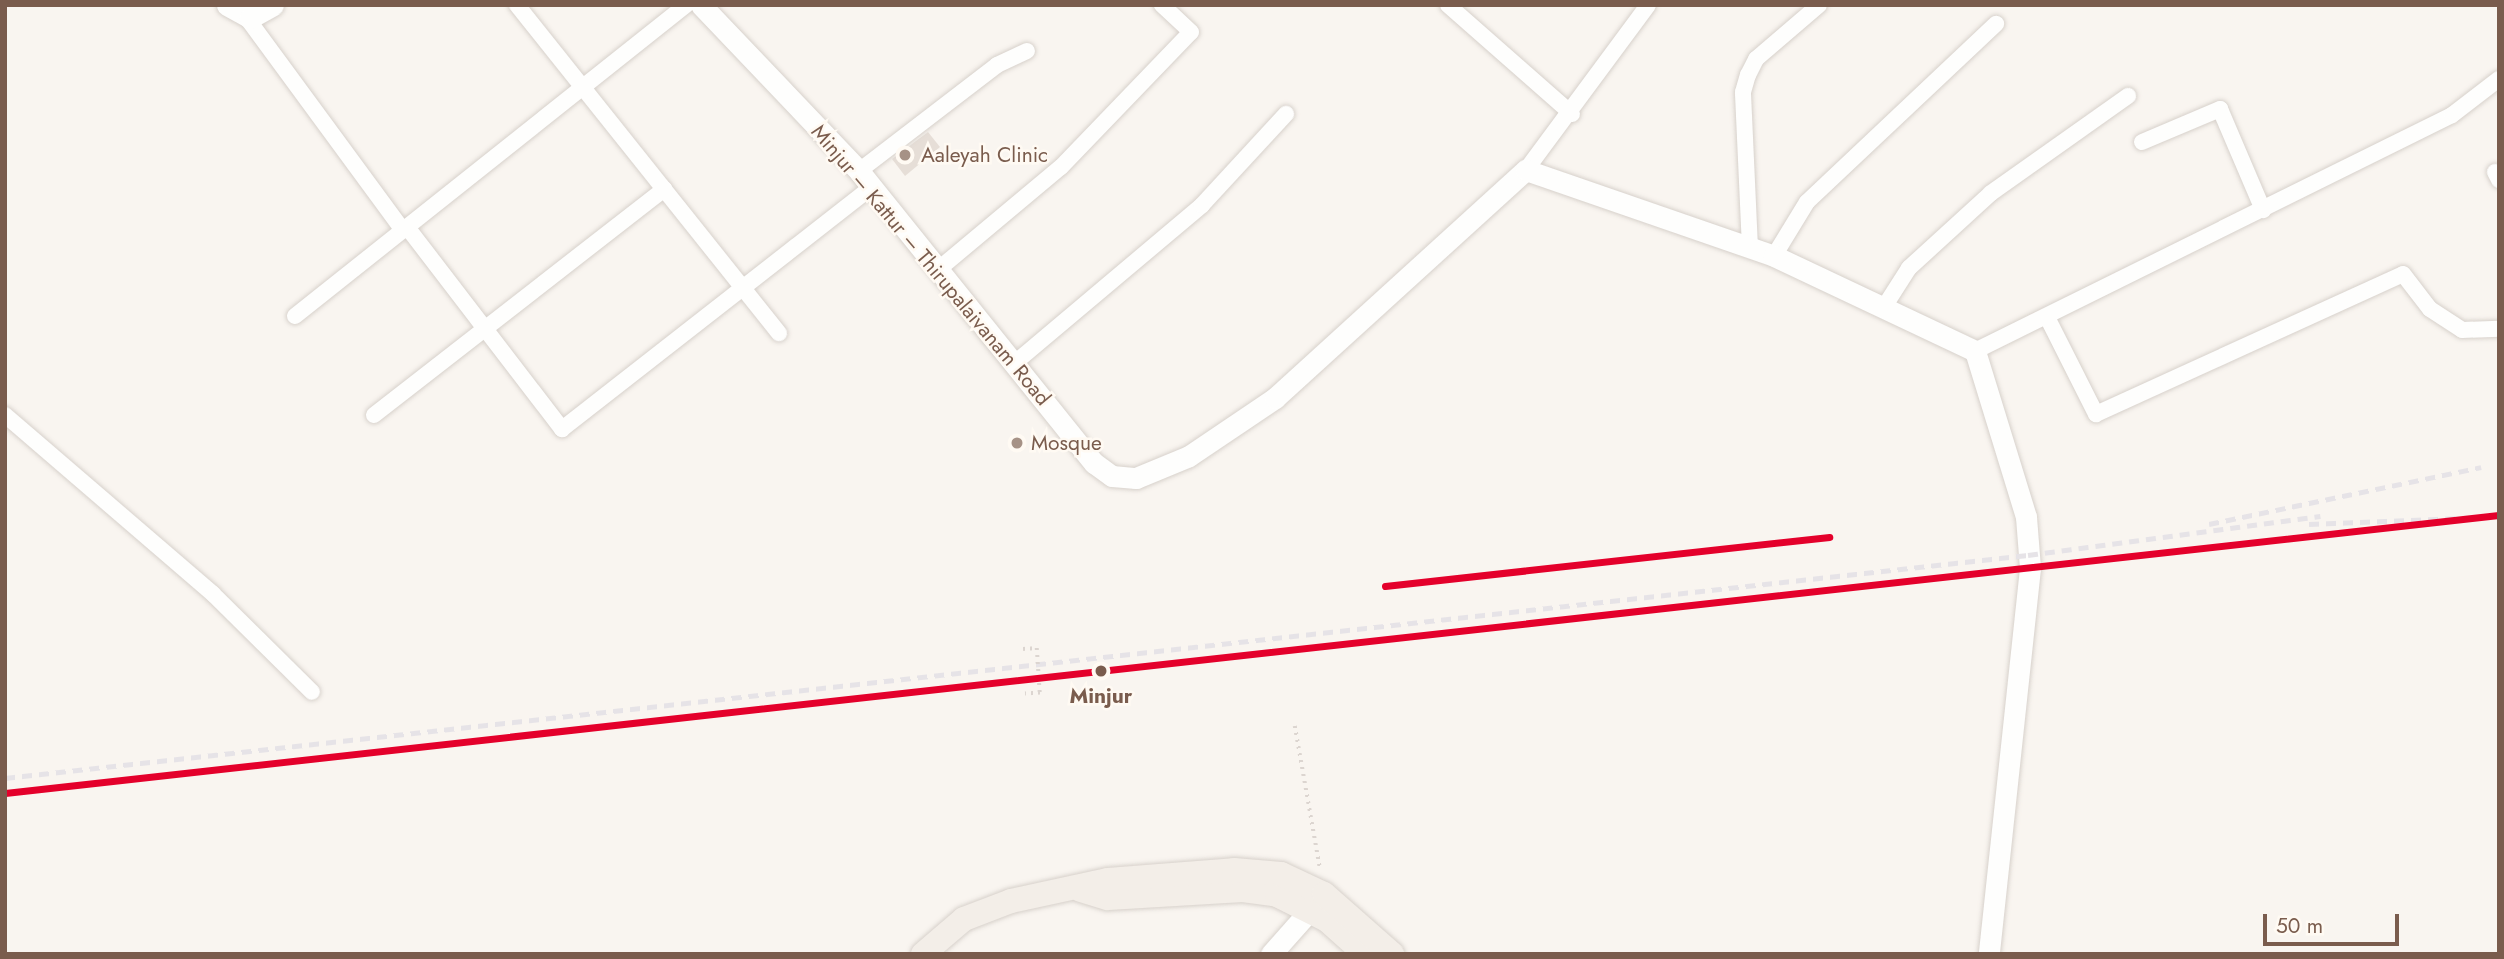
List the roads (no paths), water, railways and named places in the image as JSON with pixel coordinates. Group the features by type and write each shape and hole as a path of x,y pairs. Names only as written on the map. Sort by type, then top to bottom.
{"main road":[{"path":"227,5 247,18 272,5"},
{"name":"Minjur – Kattur – Thirupalaivanam Road","path":"701,5 865,179 1017,361 1094,463 1112,476 1136,478 1189,456 1275,398 1527,170"},
{"path":"1527,170 1774,257 1885,304 1975,351 2026,517 2030,568 1989,954"},
{"path":"923,954 986,908 1081,890 1108,880 1259,870 1318,902 1392,954"},
{"path":"1270,954 1318,902"},
{"path":"1318,902 1365,954"}],"street":[{"path":"517,5 779,333"},
{"path":"295,316 686,5"},
{"path":"940,268 1061,167 1191,32 1162,5"},
{"path":"1448,5 1572,114"},
{"path":"1527,170 1572,114 1648,5"},
{"path":"1750,248 1743,92 1756,59 1819,5"},
{"path":"247,18 405,229 562,429 743,288 997,65 1027,51"},
{"path":"1774,257 1807,202 1996,24"},
{"path":"1975,351 2452,116 2499,79"},
{"path":"1885,304 1909,268 1991,193 2128,96"},
{"path":"2142,142 2220,109 2263,210"},
{"path":"1017,361 1202,205 1286,114"},
{"path":"374,415 663,189"},
{"path":"2047,317 2096,414 2403,274 2430,309 2462,330 2499,329"},
{"path":"5,415 213,594 312,692"}],"railway":[{"path":"2209,524 2481,467"},
{"path":"5,778 2028,555 2320,516"},
{"path":"2309,524 2480,517"}],"place":[{"name":"Aaleyah Clinic","path":"905,155"},
{"name":"Mosque","path":"1017,443"},
{"name":"Minjur","path":"1101,671"}]}
